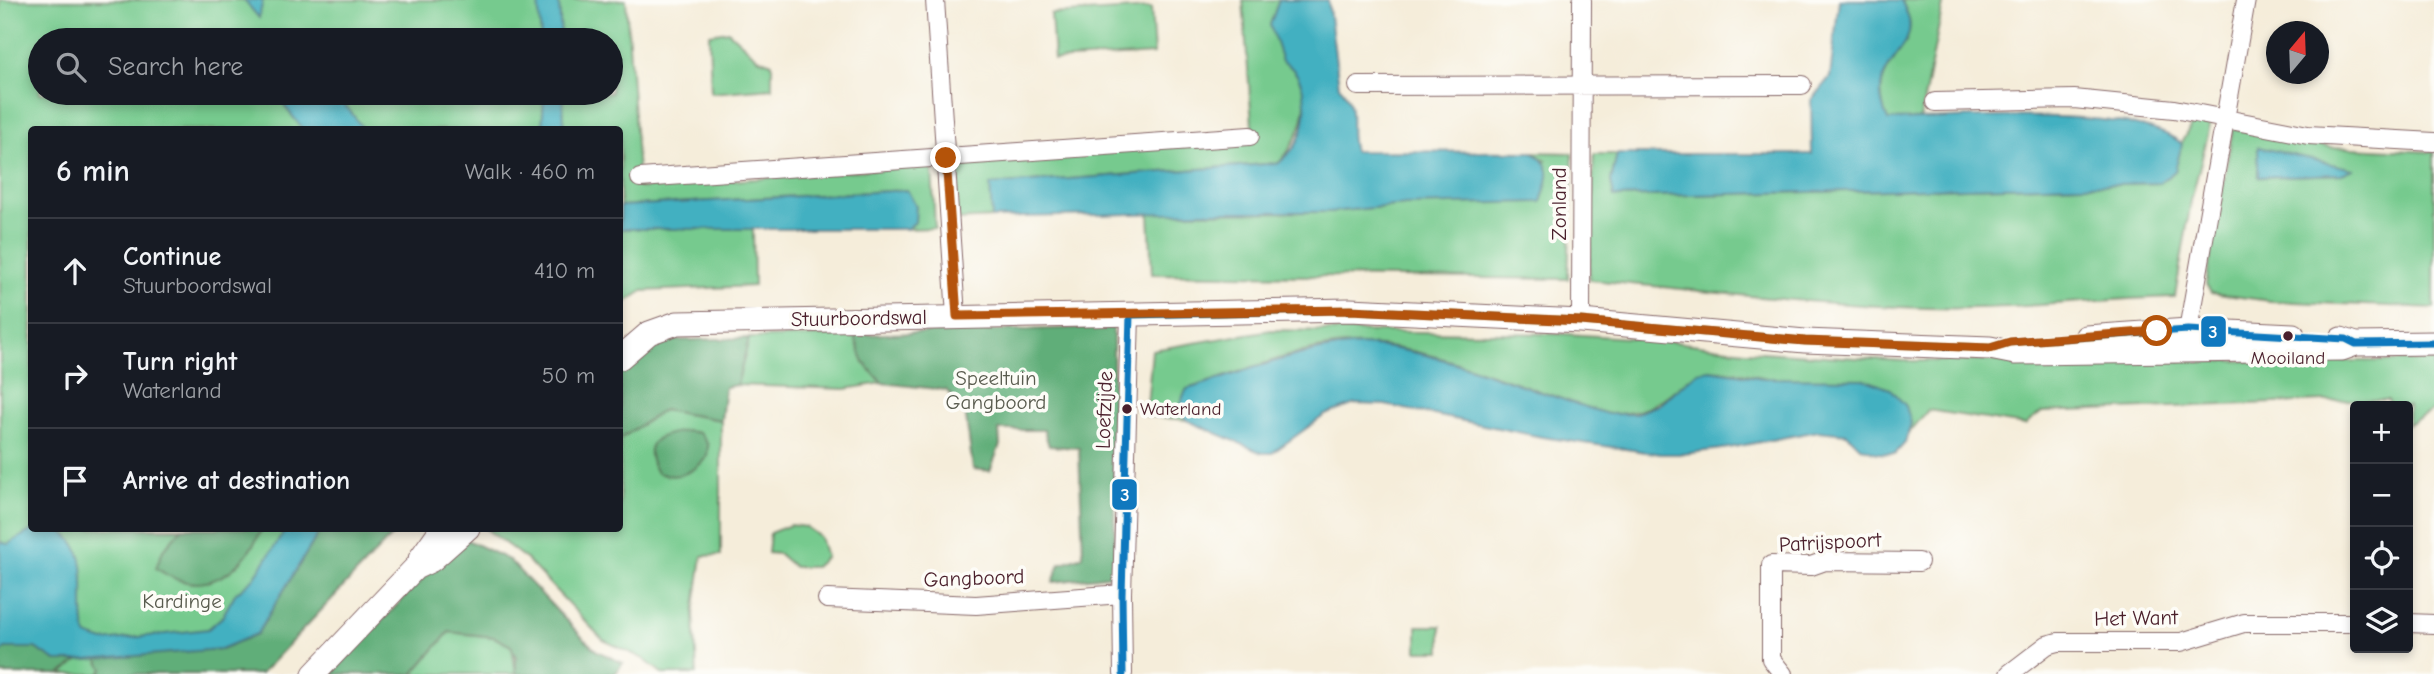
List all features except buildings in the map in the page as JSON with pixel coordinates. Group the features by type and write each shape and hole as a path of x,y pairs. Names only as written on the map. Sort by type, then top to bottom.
{"street":[{"path":"934,0 957,316"},
{"name":"Zonland","path":"1581,321 1582,0"},
{"path":"2188,339 2246,0"},
{"path":"1358,86 1802,85"},
{"path":"1936,102 2074,99 2174,109 2340,139 2434,142"},
{"path":"640,178 1251,136"},
{"name":"Stuurboordswal","path":"623,355 649,333 677,323 1350,310 1581,321 1805,341 1990,348 2010,342 2188,339 2342,349 2356,344 2434,343"},
{"name":"Loefzijde","path":"1123,674 1122,594 1130,314"},
{"path":"314,674 415,568 439,532"},
{"path":"415,568 432,560 464,532"},
{"name":"Patrijspoort","path":"1783,674 1771,659 1771,565 1811,566 1825,561 1919,562"},
{"name":"Gangboord","path":"827,599 975,606 1122,594"},
{"name":"Het Want","path":"2010,674 2047,645 2058,642 2181,642 2244,623 2350,623"},
{"path":"2413,623 2434,624"}],"green space":[{"name":"Kardinge","path":"0,0 626,0 639,188 932,165 935,228 907,229 915,222 906,190 623,206 623,126 28,126 28,532 375,532 240,674 0,674"},
{"path":"1243,0 1279,0 1270,25 1293,60 1303,82 1305,104 1301,126 1292,146 1279,163 991,185 992,218 957,220 954,163 1253,139"},
{"path":"1901,0 1944,0 1920,120 1888,121 1882,101 1882,86 1886,73 1909,32 1908,18"},
{"path":"1151,8 1154,54 1054,60 1051,14"},
{"path":"728,31 758,58 772,63 772,88 711,93 709,34"},
{"path":"2194,120 2211,122 2191,201 2175,297 1987,308 1925,308 1799,300 1589,280 1594,154 1617,154 1611,181 1614,197 2160,183 2175,171 2181,143"},
{"path":"2233,128 2330,147 2434,152 2434,308 2270,301 2211,293 2206,284","holes":["2259,148 2352,169 2342,174 2258,177"]},
{"path":"1533,152 1573,153 1568,279 1152,274 1149,213 1330,212 1405,205 1546,161"},
{"path":"623,229 753,229 754,286 643,291 623,304"},
{"name":"Speeltuin Gangboord","path":"1113,327 1115,575 1053,582 1060,564 1083,556 1079,448 1049,446 1044,430 999,430 1000,445 990,471 973,469 965,410 946,390 882,383 864,363 854,335"},
{"path":"1271,330 1567,334 1660,340 1745,351 1905,361 2434,361 2434,410 2413,421 2413,401 2351,400 2042,412 2025,425 1928,410 1908,434 1911,422 1806,388 1747,374 1722,371 1699,373 1647,408 1630,413 1608,414 1437,357 1367,345 1335,346 1298,353 1187,389 1182,414 1186,420 1146,416 1152,350"},
{"path":"854,335 864,363 882,383 845,389 737,385 749,338"},
{"path":"749,338 737,385 725,387 721,420 663,410 623,437 623,364 659,341"},
{"path":"663,410 721,420 721,555 702,556 694,614 697,674 663,674 642,658 603,640 526,559 490,532 623,532 623,437"},
{"path":"687,431 700,433 708,445 707,457 685,474 672,476 657,473 650,453 654,441 668,434"},
{"path":"790,525 806,527 820,537 826,557 815,567 794,567 779,554 768,553 770,533"},
{"path":"179,532 260,532 243,559 231,570 204,582 173,578 156,568 163,550"},
{"path":"319,532 395,532 261,674 100,674 103,669 96,657 221,649 257,634"},
{"path":"465,539 509,560 597,651 623,663 615,674 516,674 516,657 511,646 494,637 449,632 413,674 331,674 422,579"},
{"path":"1417,626 1441,626 1441,651 1417,651"},
{"path":"449,632 494,637 512,646 516,674 413,674"},
{"path":"5,648 35,648 56,661 81,659 60,674 0,674 0,654"}],"water":[{"path":"244,0 263,0 259,18"},
{"path":"538,0 559,0 560,28 540,28"},
{"path":"1279,0 1328,0 1339,86 1351,109 1354,151 1533,152 1545,164 1548,174 1541,202 1405,205 1330,212 1203,212 992,218 990,185 1279,163 1295,146 1300,136 1304,124 1305,99 1298,76 1282,61 1270,25"},
{"path":"1839,0 1901,0 1907,13 1909,32 1905,43 1885,73 1881,86 1888,120 2042,117 2126,123 2159,131 2182,144 2175,171 2160,183 1614,197 1611,181 1617,154 1812,154 1811,100 1830,77"},
{"path":"344,105 361,126 301,126 285,107"},
{"path":"543,105 563,105 564,126 542,126"},
{"path":"2258,147 2353,169 2342,174 2258,177"},
{"path":"907,190 916,206 915,222 907,229 623,229 623,206"},
{"path":"1364,345 1457,363 1608,414 1634,414 1658,405 1698,372 1710,370 1764,378 1864,379 1890,389 1906,406 1911,423 1905,443 1895,454 1877,453 1860,447 1847,434 1818,431 1729,448 1660,454 1542,437 1385,405 1355,404 1325,415 1272,453 1262,453 1186,420 1182,412 1182,400 1187,389 1297,355"},
{"path":"29,532 62,532 70,538 82,562 86,635 104,641 208,629 222,617 235,594 254,578 284,532 319,532 257,634 221,649 75,661 56,661 35,648 5,648 0,654 0,542 8,544"}],"transit line":[{"name":"3","path":"1130,315 1350,310 1581,321 1805,341 1990,348 2010,342 2188,330 2346,339 2356,344 2434,343"},
{"name":"3","path":"1123,674 1122,594 1130,315"}],"place":[{"name":"Mooiland","path":"2288,336"},
{"name":"Waterland","path":"1127,409"}],"route":[{"path":"946,158 957,316 1350,310 1581,321 1805,341 1990,348 2010,342 2157,331"}]}
